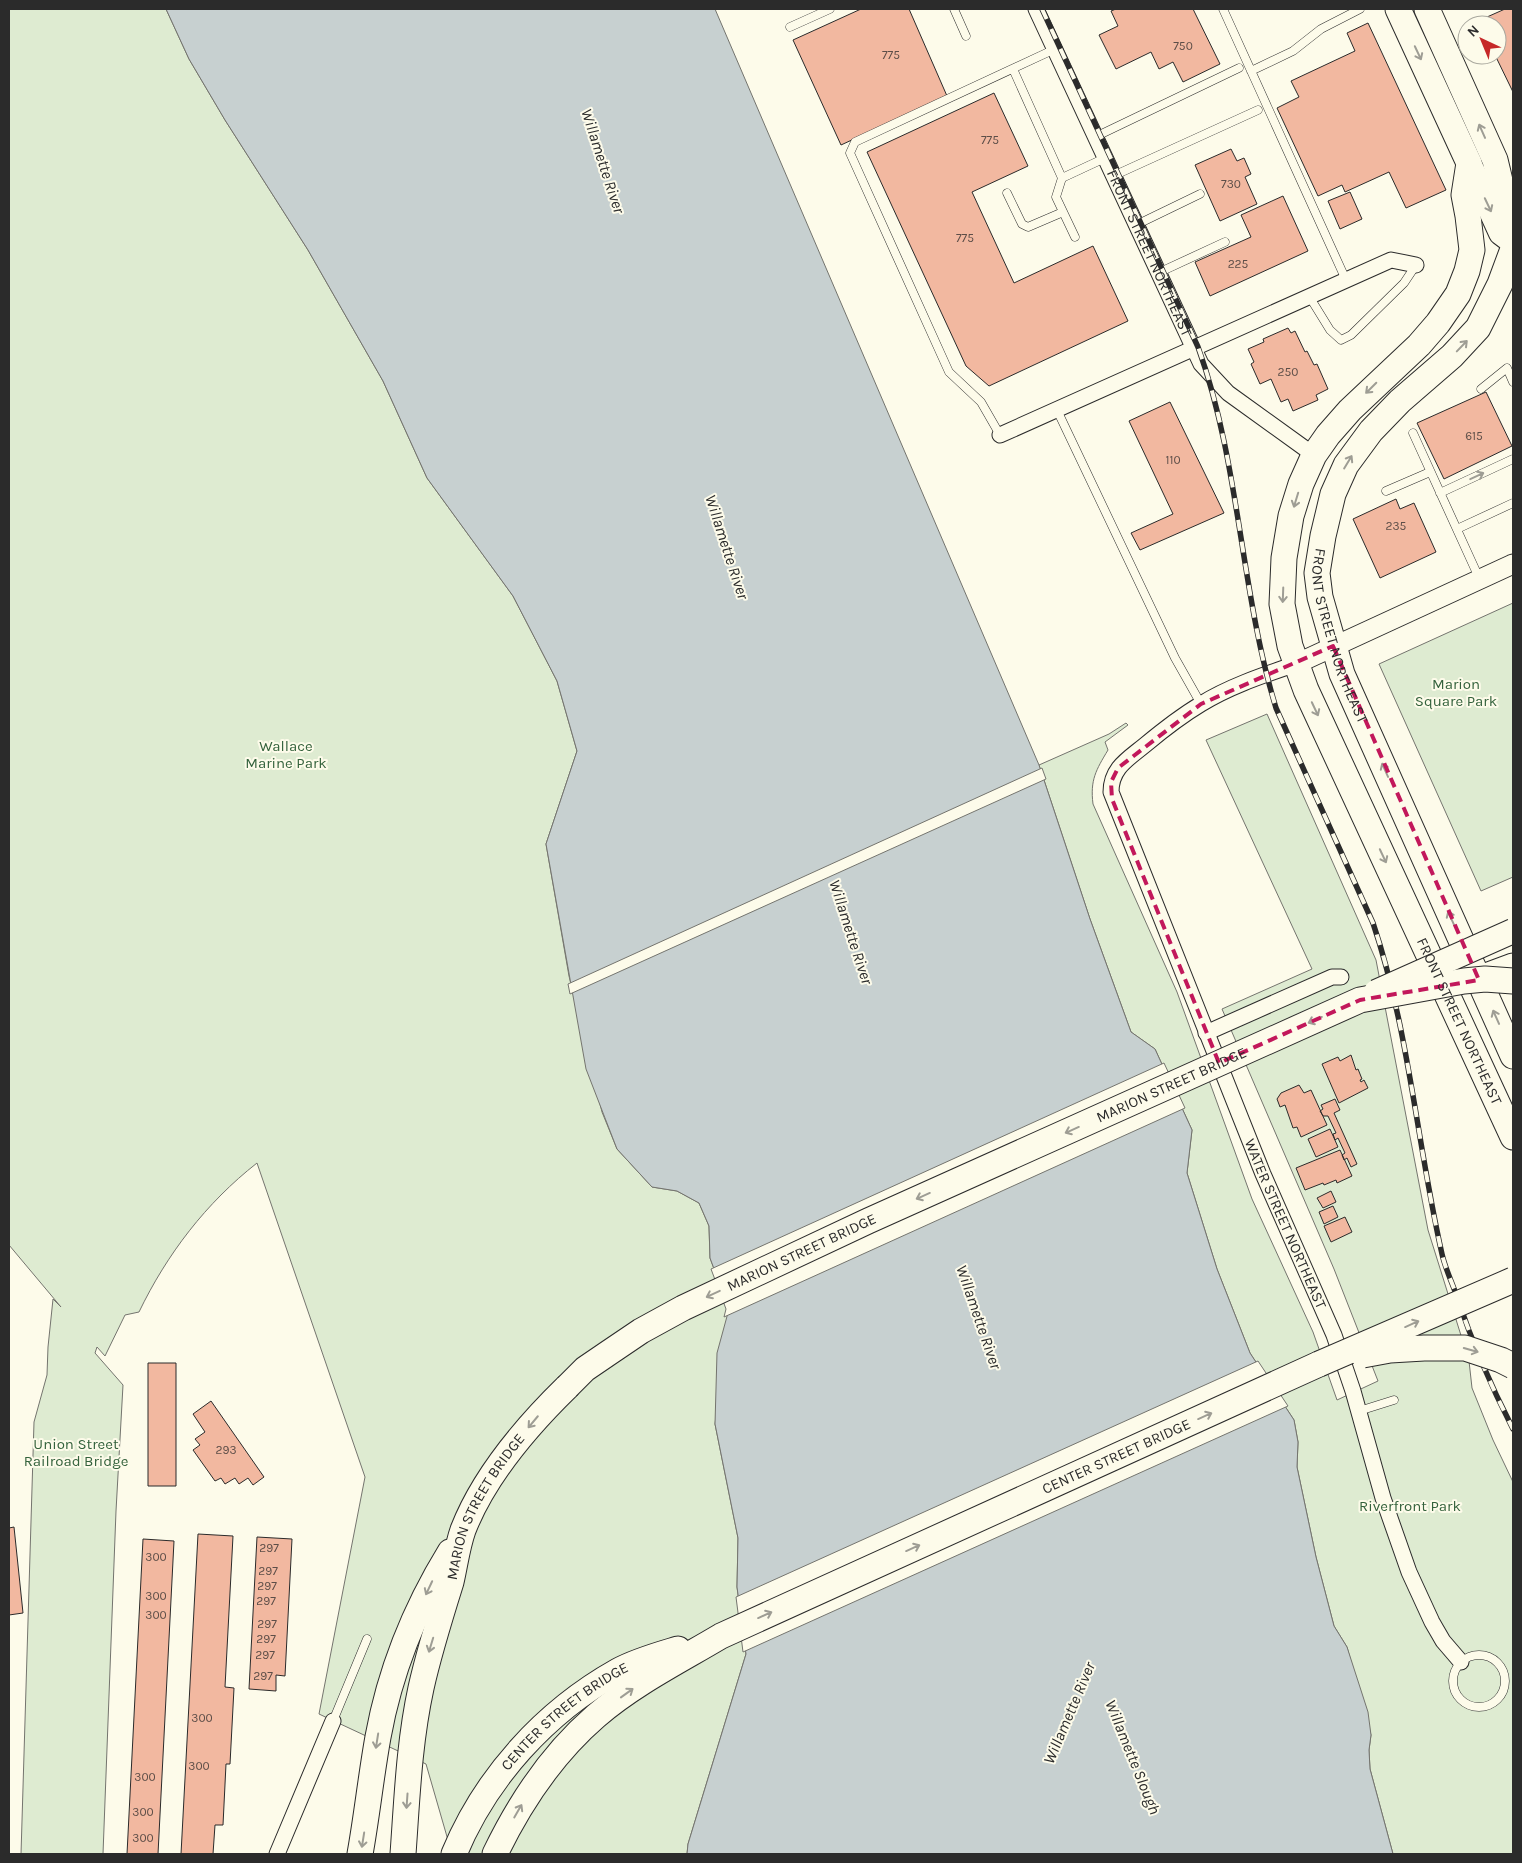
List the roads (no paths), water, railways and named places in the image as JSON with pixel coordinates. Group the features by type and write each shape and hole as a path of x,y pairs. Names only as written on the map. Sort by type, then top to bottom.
{"highway":[{"path":"1398,9 1469,163"},
{"path":"1427,9 1495,160 1506,178 1513,235"},
{"name":"FRONT STREET NORTHEAST","path":"1469,163 1464,195 1472,250 1467,271 1458,294 1438,323 1419,345 1350,410 1328,435 1314,455 1301,484 1291,516 1284,558 1282,604 1290,646 1306,690 1513,1137"},
{"name":"FRONT STREET NORTHEAST","path":"1513,249 1500,284 1478,328 1452,356 1400,401 1370,431 1356,449 1342,473 1333,494 1317,572 1320,597 1342,674 1513,1056"},
{"path":"1314,455 1320,473 1321,486 1330,507"},
{"path":"1478,978 1513,966"},
{"path":"1360,1000 1464,981 1485,979 1513,982"},
{"name":"MARION STREET BRIDGE","path":"403,1854 413,1735 420,1690 463,1531 497,1468 518,1439 542,1412 586,1369 640,1332 683,1308 868,1221 1360,1000"},
{"name":"CENTER STREET BRIDGE","path":"495,1854 519,1808 537,1781 573,1737 597,1715 633,1688 721,1636 1319,1364 1513,1280"},
{"path":"1319,1364 1390,1350 1465,1348 1513,1366"},
{"path":"360,1854 378,1736 391,1682 409,1629 417,1612 434,1579 463,1531"},
{"name":"CENTER STREET BRIDGE","path":"454,1854 476,1809 508,1762 547,1722 579,1695 619,1670 660,1654 721,1636"}],"main road":[{"path":"1469,163 1502,233 1513,242"},
{"name":"MARION STREET BRIDGE","path":"1360,1000 1513,931"}],"street":[{"name":"FRONT STREET NORTHEAST","path":"1036,9 1193,349 1207,373 1228,393 1314,455"},
{"path":"1000,436 1391,260 1416,265"},
{"path":"1202,704 1265,674 1296,664 1513,564"},
{"name":"WATER STREET NORTHEAST","path":"1202,704 1166,728 1118,768 1111,782 1112,799 1264,1174 1334,1335 1359,1411 1383,1498 1409,1572 1443,1641 1461,1662"},
{"path":"1206,1033 1332,977 1341,977"},
{"path":"277,1854 333,1721"}],"lane":[{"path":"790,27 830,9"},
{"path":"954,9 966,36"},
{"path":"1223,9 1346,280"},
{"path":"1251,70 1293,51 1322,29 1360,9"},
{"path":"1000,436 981,402 948,372 850,153 855,142 1055,49"},
{"path":"1095,136 1239,68"},
{"path":"1012,69 1062,178 1056,197 1075,236"},
{"path":"1113,176 1258,110"},
{"path":"1062,178 1105,158"},
{"path":"1007,193 1022,224 1028,227 1063,212"},
{"path":"1136,225 1200,194"},
{"path":"1158,273 1225,242"},
{"path":"1310,296 1330,330 1341,340 1351,335 1404,283 1416,265"},
{"path":"1481,389 1507,368 1513,382"},
{"path":"1057,410 1175,658 1202,704"},
{"path":"1412,433 1480,580"},
{"path":"1440,493 1513,459"},
{"path":"1386,491 1430,472"},
{"path":"1457,529 1513,503"},
{"path":"1359,1411 1394,1400"},
{"path":"333,1721 367,1639"},
{"path":"1486,1656 1500,1665 1504,1673 1504,1687 1498,1699 1486,1706 1470,1706 1462,1701 1453,1687 1455,1669 1468,1657 1486,1656"},
{"path":"1504,1673 1513,1669"}],"water":[{"path":"166,9 715,9 1039,765 1090,919 1131,1032 1155,1049 1192,1130 1187,1173 1217,1269 1250,1353 1294,1420 1298,1442 1297,1467 1316,1557 1334,1626 1347,1647 1368,1712 1371,1735 1369,1750 1370,1769 1393,1854 687,1854 688,1844 746,1654 737,1587 738,1538 715,1424 717,1353 729,1309 710,1258 709,1226 699,1203 677,1191 652,1187 617,1149 586,1069 546,844 577,751 557,681 513,596 427,478 383,381 308,250 225,120 189,59"}],"railway":[{"path":"1042,9 1198,347 1212,391 1223,436 1255,618 1276,708 1373,923 1385,963 1404,1046 1433,1213 1443,1259 1476,1347 1513,1429"}],"water label":[{"name":"Willamette River","path":"603,161"},
{"name":"Willamette River","path":"727,547"},
{"name":"Willamette River","path":"851,932"},
{"name":"Willamette River","path":"979,1317"},
{"name":"Willamette River","path":"1069,1713"},
{"name":"Willamette Slough","path":"1133,1757"}],"park label":[{"name":"Marion Square Park","path":"1456,692"},
{"name":"Wallace Marine Park","path":"286,754"},
{"name":"Union Street Railroad Bridge","path":"76,1452"},
{"name":"Riverfront Park","path":"1410,1506"}]}
